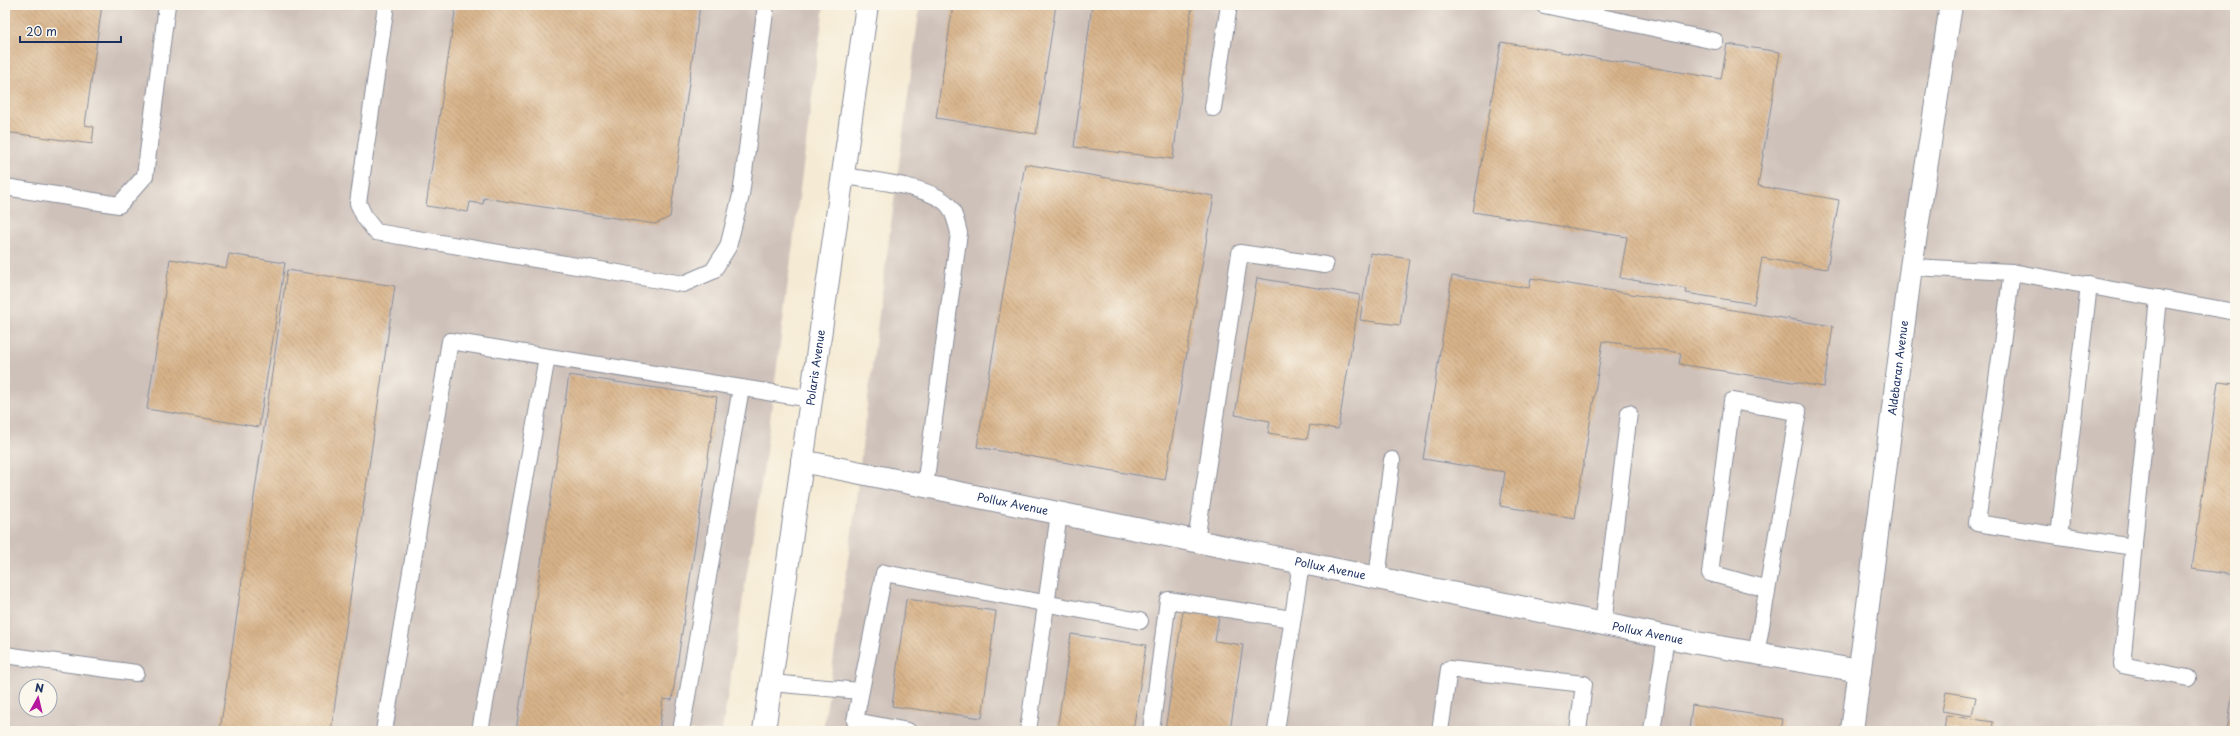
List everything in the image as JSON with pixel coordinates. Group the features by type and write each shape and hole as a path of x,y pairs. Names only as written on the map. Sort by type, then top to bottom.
{"street":[{"name":"Polaris Avenue","path":"764,731 867,5"},
{"name":"Aldebaran Avenue","path":"1852,731 1911,267 1949,5"},
{"name":"Pollux Avenue","path":"802,461 1756,655 1860,671"}],"lane":[{"path":"5,187 119,205 145,176 167,5"},
{"path":"386,5 358,203 365,218 376,232 683,284 713,271 728,247 741,195 766,5"},
{"path":"1213,108 1229,5"},
{"path":"1544,5 1715,41"},
{"path":"843,176 910,186 929,192 951,208 959,233 925,486"},
{"path":"1196,541 1240,253 1325,265"},
{"path":"1911,267 2012,272 2235,312"},
{"path":"2012,272 1977,523 2134,547"},
{"path":"2059,536 2089,285"},
{"path":"2158,298 2122,665 2188,678"},
{"path":"384,731 450,341 811,399"},
{"path":"480,731 547,357"},
{"path":"681,731 741,388"},
{"path":"1756,655 1798,412 1732,401 1710,573 1767,589"},
{"path":"1603,624 1629,414"},
{"path":"1377,578 1392,460"},
{"path":"1028,731 1059,514"},
{"path":"1276,731 1301,563"},
{"path":"908,731 854,721 884,574 1140,621"},
{"path":"1151,731 1168,600 1292,619"},
{"path":"1652,731 1666,637"},
{"path":"5,655 136,673"},
{"path":"1440,731 1449,669 1584,684 1578,731"},
{"path":"771,683 860,691"}],"shaded area":[{"path":"5,5 824,5 765,459 722,731 5,731"},
{"path":"920,5 2235,5 2235,731 823,731 853,525 867,405"}],"building":[{"path":"5,5 102,5 85,125 94,127 92,144 5,132"},
{"path":"456,5 700,5 670,217 655,224 484,198 483,204 470,202 468,212 426,206"},
{"path":"953,5 1056,5 1036,134 936,118"},
{"path":"1092,5 1192,5 1173,159 1074,147"},
{"path":"1501,42 1721,79 1727,44 1780,52 1758,186 1839,200 1827,269 1762,258 1754,304 1686,293 1687,289 1620,278 1627,237 1473,212"},
{"path":"1025,164 1214,196 1165,480 977,447"},
{"path":"1370,253 1410,259 1400,325 1360,320"},
{"path":"229,254 285,263 259,427 147,409 170,259 226,268"},
{"path":"287,270 395,286 331,731 220,731"},
{"path":"1452,276 1529,288 1531,278 1833,326 1824,387 1679,364 1681,353 1603,341 1575,518 1500,506 1505,472 1423,459"},
{"path":"1257,278 1360,295 1338,429 1310,425 1307,439 1268,433 1270,421 1235,415"},
{"path":"569,375 717,397 672,700 663,699 659,731 516,731"},
{"path":"2218,382 2235,384 2235,575 2192,569"},
{"path":"906,599 996,611 982,718 892,706"},
{"path":"1183,611 1219,616 1215,641 1243,645 1230,731 1165,731"},
{"path":"1071,634 1146,645 1133,731 1057,731"},
{"path":"2234,682 2235,731 2227,731"},
{"path":"1946,692 1976,697 1972,716 1942,711"},
{"path":"1692,705 1783,719 1781,731 1689,731"},
{"path":"1946,715 1993,722 1992,731 1944,731"}]}
